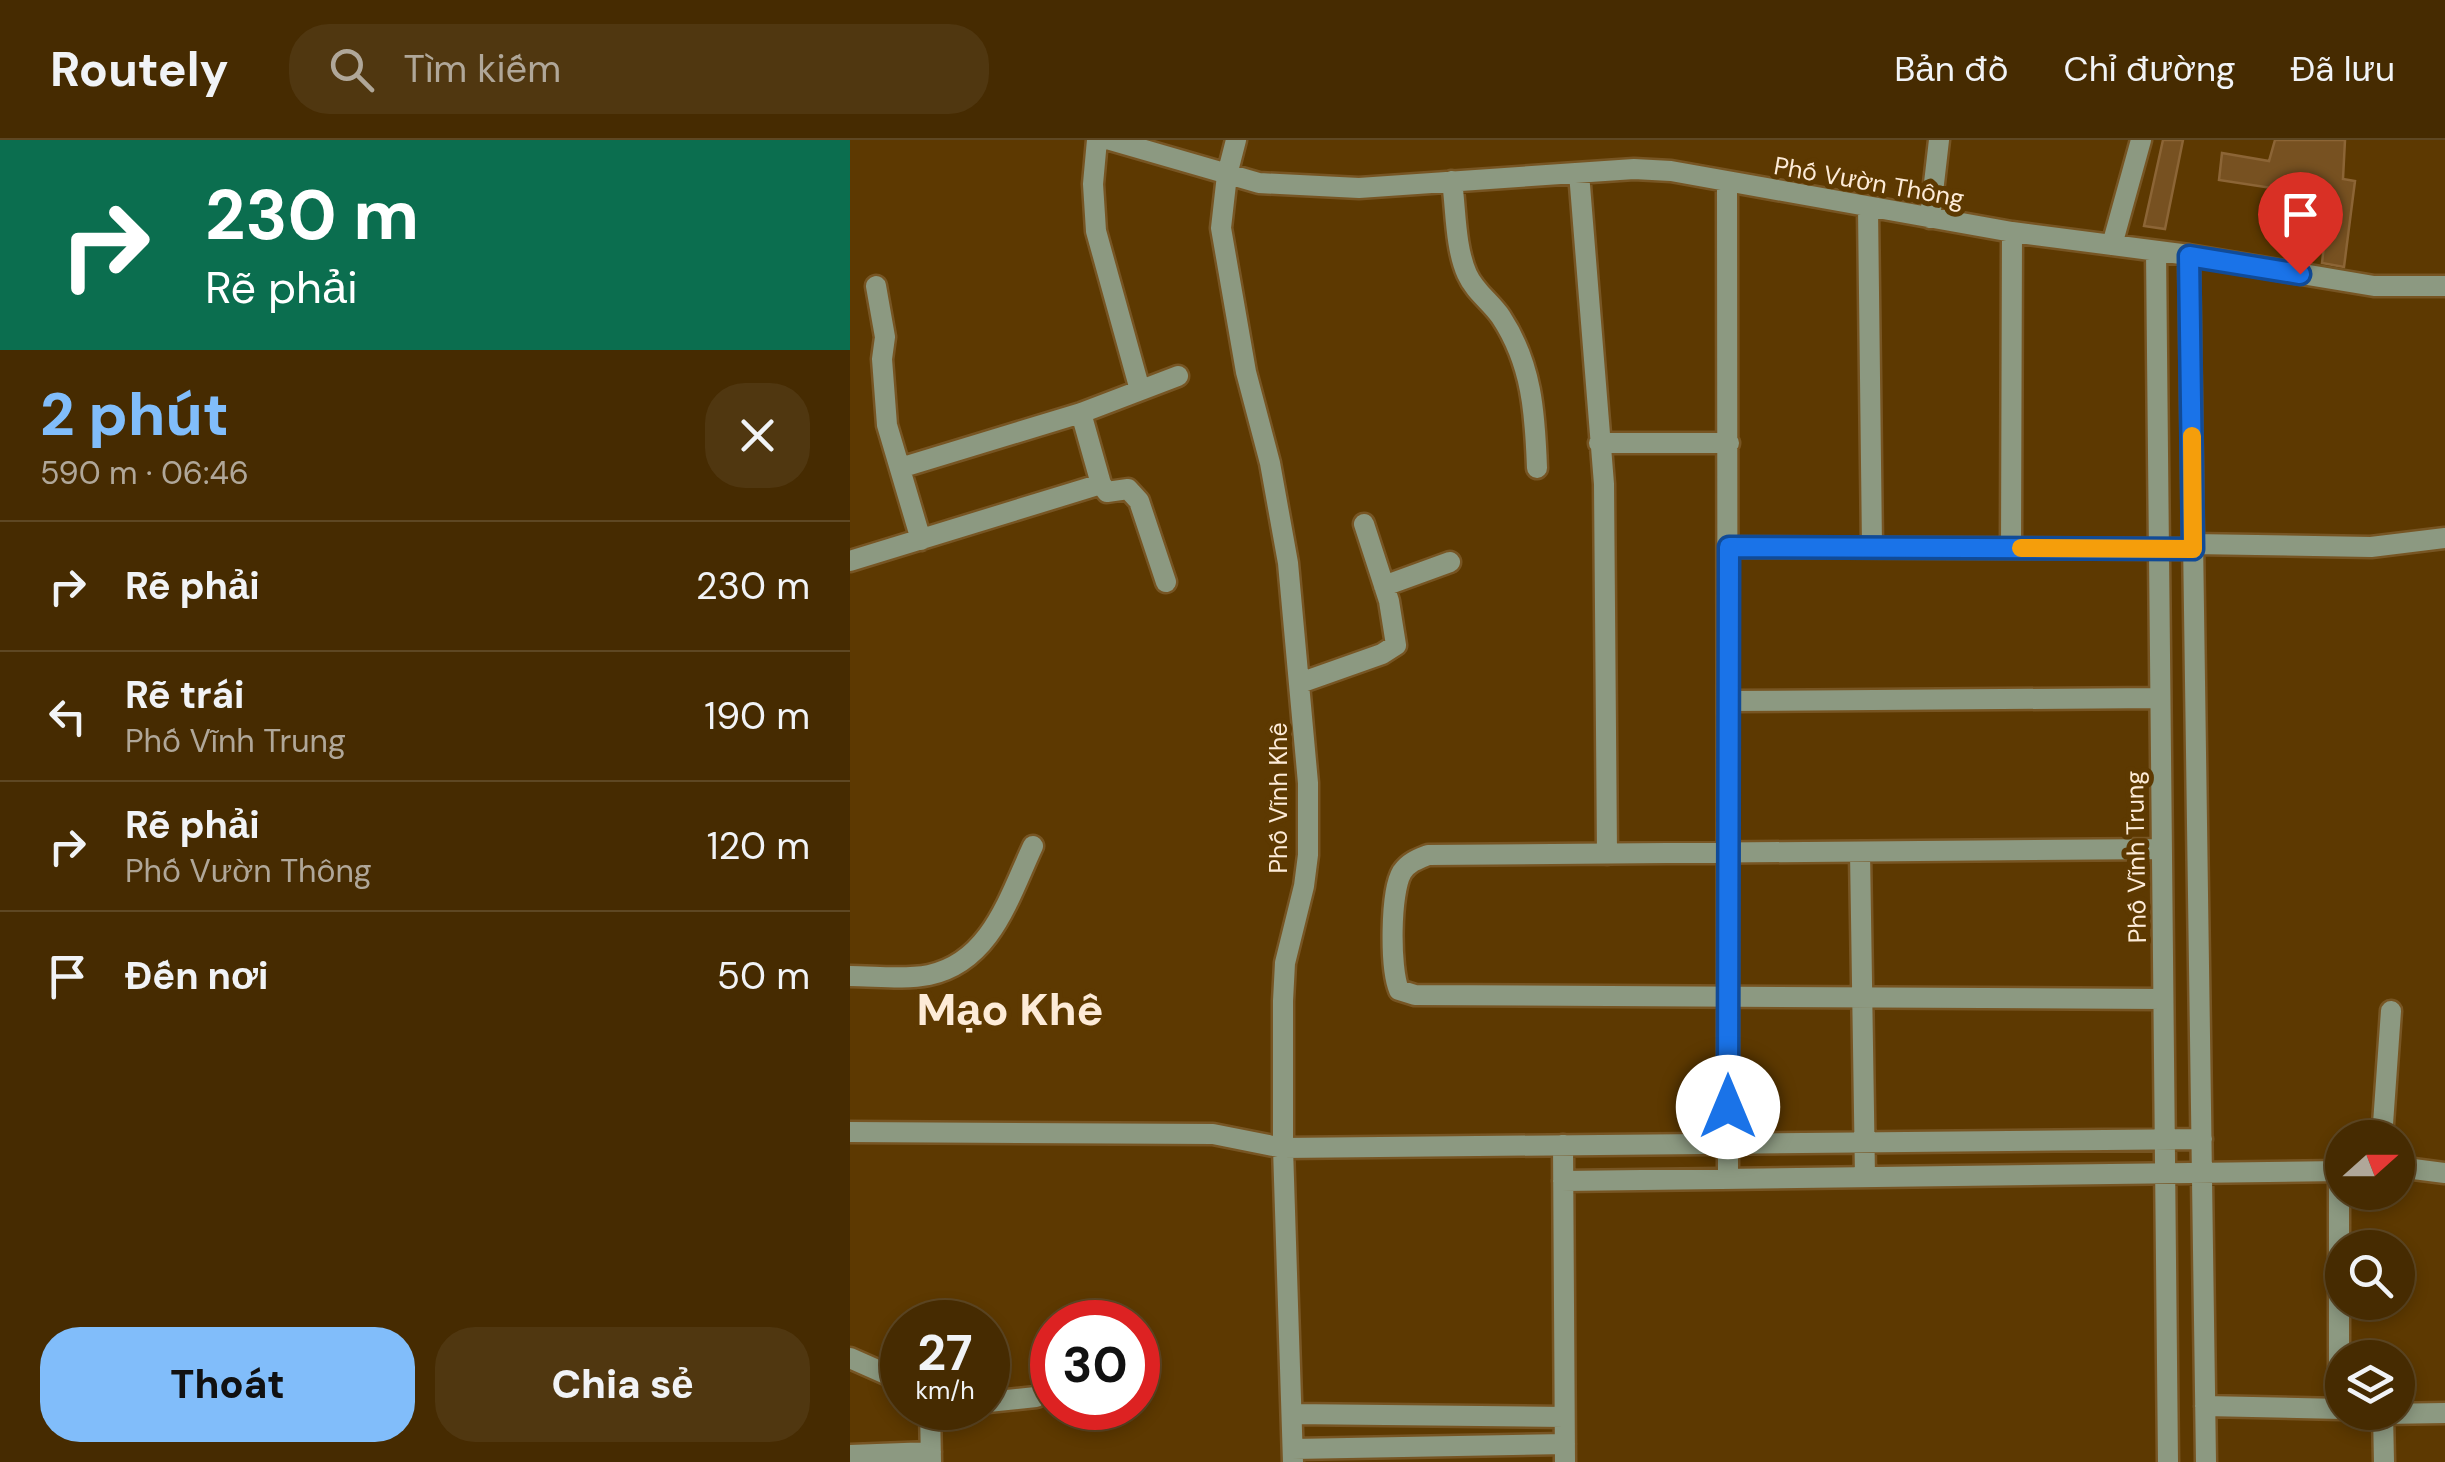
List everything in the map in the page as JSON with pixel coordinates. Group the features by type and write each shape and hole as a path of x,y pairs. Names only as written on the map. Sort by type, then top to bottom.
{"street":[{"path":"1096,140 1096,230 1140,390"},
{"name":"Phố Vườn Thông","path":"1110,140 1259,183 1359,188 1634,169 1671,171 2012,232 2374,286 2445,286"},
{"name":"Phố Vĩnh Khê","path":"1236,140 1227,175 1222,228 1246,372 1270,463 1288,563 1308,783 1308,855 1285,963 1283,1148 1293,1456"},
{"path":"1930,218 1939,140"},
{"path":"2112,245 2141,140"},
{"path":"1579,173 1604,484 1608,854"},
{"path":"1452,181 1466,271 1505,324 1522,355 1530,382 1537,468"},
{"path":"1727,184 1728,1178"},
{"path":"1868,208 1872,547"},
{"path":"2011,548 2012,232"},
{"name":"Phố Vĩnh Trung","path":"2156,251 2168,1462"},
{"path":"2189,256 2206,1462"},
{"path":"876,286 885,336 882,359 887,424 921,540"},
{"path":"900,468 1081,414 1178,376"},
{"path":"1081,414 1101,484 1107,492 1128,490 1139,501 1166,582"},
{"path":"1599,443 1728,443"},
{"path":"850,561 1101,484"},
{"path":"1300,683 1396,646 1384,586 1364,524"},
{"path":"1729,547 2371,547 2445,538"},
{"path":"1384,586 1450,562"},
{"path":"1729,701 2159,698"},
{"path":"850,976 927,975 955,966 978,951 993,930 1032,846"},
{"path":"2161,849 1428,855 1411,862 1400,874 1395,894 1393,977 1400,990 1416,995 2163,998"},
{"path":"1860,852 1865,1176"},
{"path":"2383,1120 2391,1011"},
{"path":"850,1132 1213,1134 1283,1148 2202,1139"},
{"path":"1293,1456 1565,1453 1563,1146"},
{"path":"2415,1169 2445,1173"},
{"path":"1563,1181 2325,1171"},
{"path":"2341,1340 2342,1210"},
{"path":"850,1358 880,1371"},
{"path":"2206,1406 2325,1408"},
{"path":"2415,1413 2445,1413"},
{"path":"1292,1414 1564,1417"},
{"path":"1426,1415 1427,1454"},
{"path":"850,1455 931,1457 930,1430"},
{"path":"2383,1430 2384,1462"}],"building":[{"path":"2163,140 2183,140 2165,229 2144,226"},
{"path":"2275,140 2345,140 2343,179 2355,181 2344,267 2322,263 2329,201 2303,197 2304,193 2219,180 2222,153 2269,161"}],"slow traffic":[{"path":"2021,548 2193,549 2192,436"}],"district":[{"name":"Mạo Khê","path":"1010,1009"}],"route":[{"path":"1728,1107 1729,547 2193,549 2189,256 2300,274"}]}
